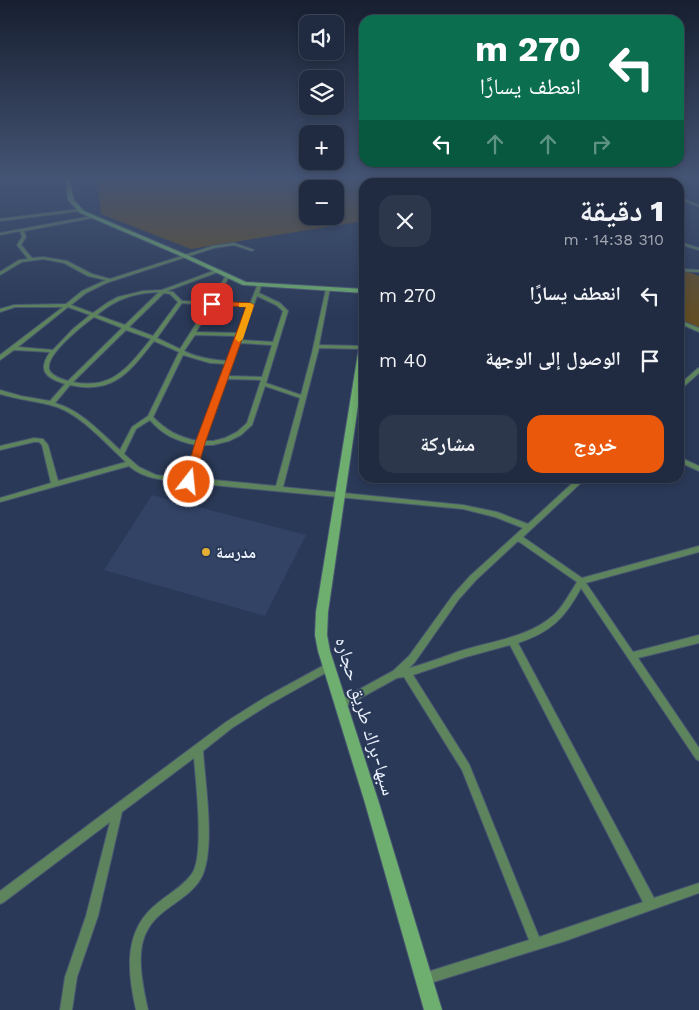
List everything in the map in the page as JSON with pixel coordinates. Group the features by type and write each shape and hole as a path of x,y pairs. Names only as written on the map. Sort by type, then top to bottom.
{"main road":[{"path":"109,224 245,284 359,291"},
{"name":"سبها-براك طريق حجاره","path":"359,384 322,612 321,634 328,667 341,704 433,1010"}],"street":[{"path":"0,234 54,224"},
{"path":"22,230 24,237 19,245 30,259"},
{"path":"684,244 699,249"},
{"path":"0,358 92,288 201,250 226,245 240,245 252,250"},
{"path":"0,274 30,259 57,260 90,275 111,280"},
{"path":"0,270 9,268"},
{"path":"684,270 699,271"},
{"path":"181,302 153,338 114,380 96,386 82,386 53,377 46,369 46,362 52,351 109,303 147,292 163,291 216,271"},
{"path":"121,454 136,426 150,417 182,351 227,277"},
{"path":"189,482 200,443 226,377 258,286"},
{"path":"279,489 316,346 328,289"},
{"path":"163,291 171,293 181,302 250,305"},
{"path":"52,402 163,291"},
{"path":"150,417 160,428 174,437 200,443 230,438 248,426 252,421 286,310 278,304 256,294"},
{"path":"0,306 7,308 68,305 153,338 188,355 205,360 230,363"},
{"path":"0,311 7,308"},
{"path":"684,323 699,330"},
{"path":"195,332 275,344"},
{"path":"316,346 359,342"},
{"path":"13,348 52,351"},
{"path":"684,384 699,370"},
{"path":"226,377 264,381 302,397"},
{"path":"2,394 52,402 72,410 130,463 142,473 148,475 189,482 341,495 487,511 508,517 528,527"},
{"path":"0,448 41,440 45,444 55,484"},
{"path":"684,462 699,469"},
{"path":"0,500 130,463"},
{"path":"341,704 396,674 419,652 456,597 473,578 576,483"},
{"path":"518,537 581,581 699,756"},
{"path":"396,674 407,673 464,653 513,642 534,634 550,624 568,605 581,581 699,549"},
{"path":"631,656 699,639"},
{"path":"513,642 651,904"},
{"path":"0,898 229,725 328,667"},
{"path":"407,673 466,767 536,944"},
{"path":"142,1010 137,973 138,942 143,928 150,918 188,887 198,873 202,861 198,749"},
{"path":"66,1010 71,977 92,916 118,808"},
{"path":"424,979 536,944 699,888"}],"shaded area":[{"path":"127,224 299,224 339,225 191,249"},
{"path":"684,270 699,276 699,332 684,325"},
{"name":"مدرسة","path":"152,495 306,535 265,616 104,570"}],"slow traffic":[{"path":"239,339 250,305 241,305"}],"place":[{"name":"مدرسة","path":"206,552"}],"route":[{"path":"189,482 200,443 226,377 250,305 212,304"}]}
